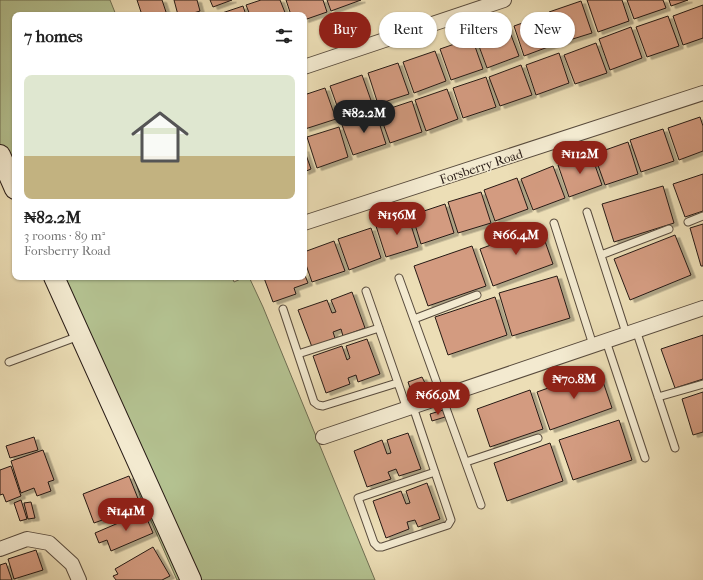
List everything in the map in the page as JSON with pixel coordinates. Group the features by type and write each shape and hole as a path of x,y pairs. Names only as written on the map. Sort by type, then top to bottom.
{"street":[{"path":"307,66 504,0"},
{"name":"Forsberry Road","path":"307,223 703,93"},
{"path":"0,155 12,182"},
{"path":"55,280 79,336 191,580"},
{"path":"323,437 703,308"},
{"path":"0,549 27,540 49,543 72,564 79,580"}],"lane":[{"path":"587,212 601,255 658,397 675,448"},
{"path":"688,222 703,216"},
{"path":"554,223 645,458"},
{"path":"601,255 669,230"},
{"path":"399,278 443,396 481,505"},
{"path":"366,291 397,382 410,408 435,472 451,520 448,525 378,547 374,543 358,498 435,472"},
{"path":"414,318 477,295"},
{"path":"283,309 314,402 318,405 323,406 397,382"},
{"path":"298,354 379,328"},
{"path":"9,362 79,336"},
{"path":"658,397 703,384"},
{"path":"466,462 538,438"}],"green space":[{"path":"0,0 110,0 115,12 12,12 12,180 0,154"},
{"path":"57,280 233,280 234,282 238,280 250,280 263,307 375,580 177,580 140,496 110,397"}],"building":[{"path":"137,0 162,0 166,12 141,12"},
{"path":"174,0 197,0 200,11 177,12"},
{"path":"210,0 232,0 213,7"},
{"path":"261,0 280,0 285,12 249,12 246,5"},
{"path":"286,0 323,0 327,12 319,12 319,15 307,19 307,12 290,12"},
{"path":"327,0 361,0 331,11"},
{"path":"587,0 622,0 629,21 598,32"},
{"path":"627,0 663,0 666,8 634,19"},
{"path":"669,0 688,0 671,6"},
{"path":"581,1 592,33 575,38 575,12 549,12"},
{"path":"703,5 703,38 683,45 673,16"},
{"path":"243,6 245,12 225,12"},
{"path":"668,16 679,46 647,57 636,27"},
{"path":"520,24 520,44 514,26"},
{"path":"631,27 642,58 610,70 599,39"},
{"path":"512,38 519,56 487,68 480,48 512,48"},
{"path":"596,43 607,73 575,84 564,55"},
{"path":"445,47 476,48 483,69 451,80 440,49"},
{"path":"521,48 545,48 524,56"},
{"path":"435,51 446,81 414,93 403,62"},
{"path":"559,53 569,83 536,95 526,65"},
{"path":"398,63 409,94 378,104 368,73"},
{"path":"521,65 532,95 500,106 489,77"},
{"path":"362,75 373,106 341,117 330,86"},
{"path":"486,77 496,107 463,118 453,88"},
{"path":"325,88 336,119 307,128 307,94"},
{"path":"447,89 458,119 426,131 415,100"},
{"path":"412,101 422,132 390,143 379,112"},
{"path":"376,113 386,144 353,155 342,125"},
{"path":"700,117 703,126 703,151 679,160 668,128"},
{"path":"339,127 348,157 317,168 307,137"},
{"path":"663,129 674,161 641,172 630,140"},
{"path":"628,142 638,174 605,185 594,154"},
{"path":"591,154 602,185 569,197 558,165"},
{"path":"307,158 311,169 307,171"},
{"path":"553,166 565,198 533,210 521,179"},
{"path":"703,174 703,211 685,217 673,184"},
{"path":"517,178 528,209 495,221 484,190"},
{"path":"663,186 674,223 614,242 602,204"},
{"path":"481,192 491,223 458,233 448,202"},
{"path":"445,204 454,233 421,244 412,215"},
{"path":"408,216 418,247 386,257 376,226"},
{"path":"703,224 703,266 701,266 690,228"},
{"path":"540,227 553,264 493,286 480,249"},
{"path":"371,228 381,258 349,270 338,239"},
{"path":"675,235 691,275 630,300 614,259"},
{"path":"334,241 345,271 312,282 307,268 307,251"},
{"path":"472,246 486,286 428,306 414,266"},
{"path":"557,276 570,318 512,336 499,293"},
{"path":"265,280 307,280 308,283 294,288 296,294 273,302"},
{"path":"352,292 365,328 343,336 341,329 333,332 335,338 312,347 298,310 327,300 332,313 336,312 331,300"},
{"path":"495,297 507,335 448,355 435,317"},
{"path":"703,335 703,379 675,388 661,349"},
{"path":"367,339 380,374 358,382 356,375 348,378 350,384 326,393 313,356 342,346 347,360 350,358 346,346"},
{"path":"599,370 612,408 550,430 537,392"},
{"path":"422,377 425,383 410,388 408,382"},
{"path":"530,390 543,429 490,447 477,409"},
{"path":"703,392 703,432 693,435 682,399"},
{"path":"443,410 445,417 432,421 430,414"},
{"path":"619,420 632,460 573,480 559,440"},
{"path":"408,433 421,469 399,476 396,469 388,472 391,479 367,487 354,451 382,440 387,454 391,453 387,440"},
{"path":"34,437 38,450 10,458 6,446"},
{"path":"550,443 563,481 507,501 494,463"},
{"path":"43,450 54,480 48,482 51,491 37,496 34,488 21,493 11,461"},
{"path":"11,466 21,496 6,502 3,494 0,495 0,470"},
{"path":"129,476 141,506 94,523 83,494"},
{"path":"427,483 440,519 418,527 415,520 407,522 409,529 386,538 373,501 401,491 406,504 410,503 406,491"},
{"path":"21,500 27,519 20,521 14,503"},
{"path":"31,502 35,518 28,519 24,503"},
{"path":"144,512 153,533 111,551 107,540 99,543 95,533"},
{"path":"153,547 170,576 162,580 116,580 113,576 118,574 115,569"},
{"path":"36,550 43,570 14,579 8,559"},
{"path":"6,563 12,580 0,580 0,565"}]}
